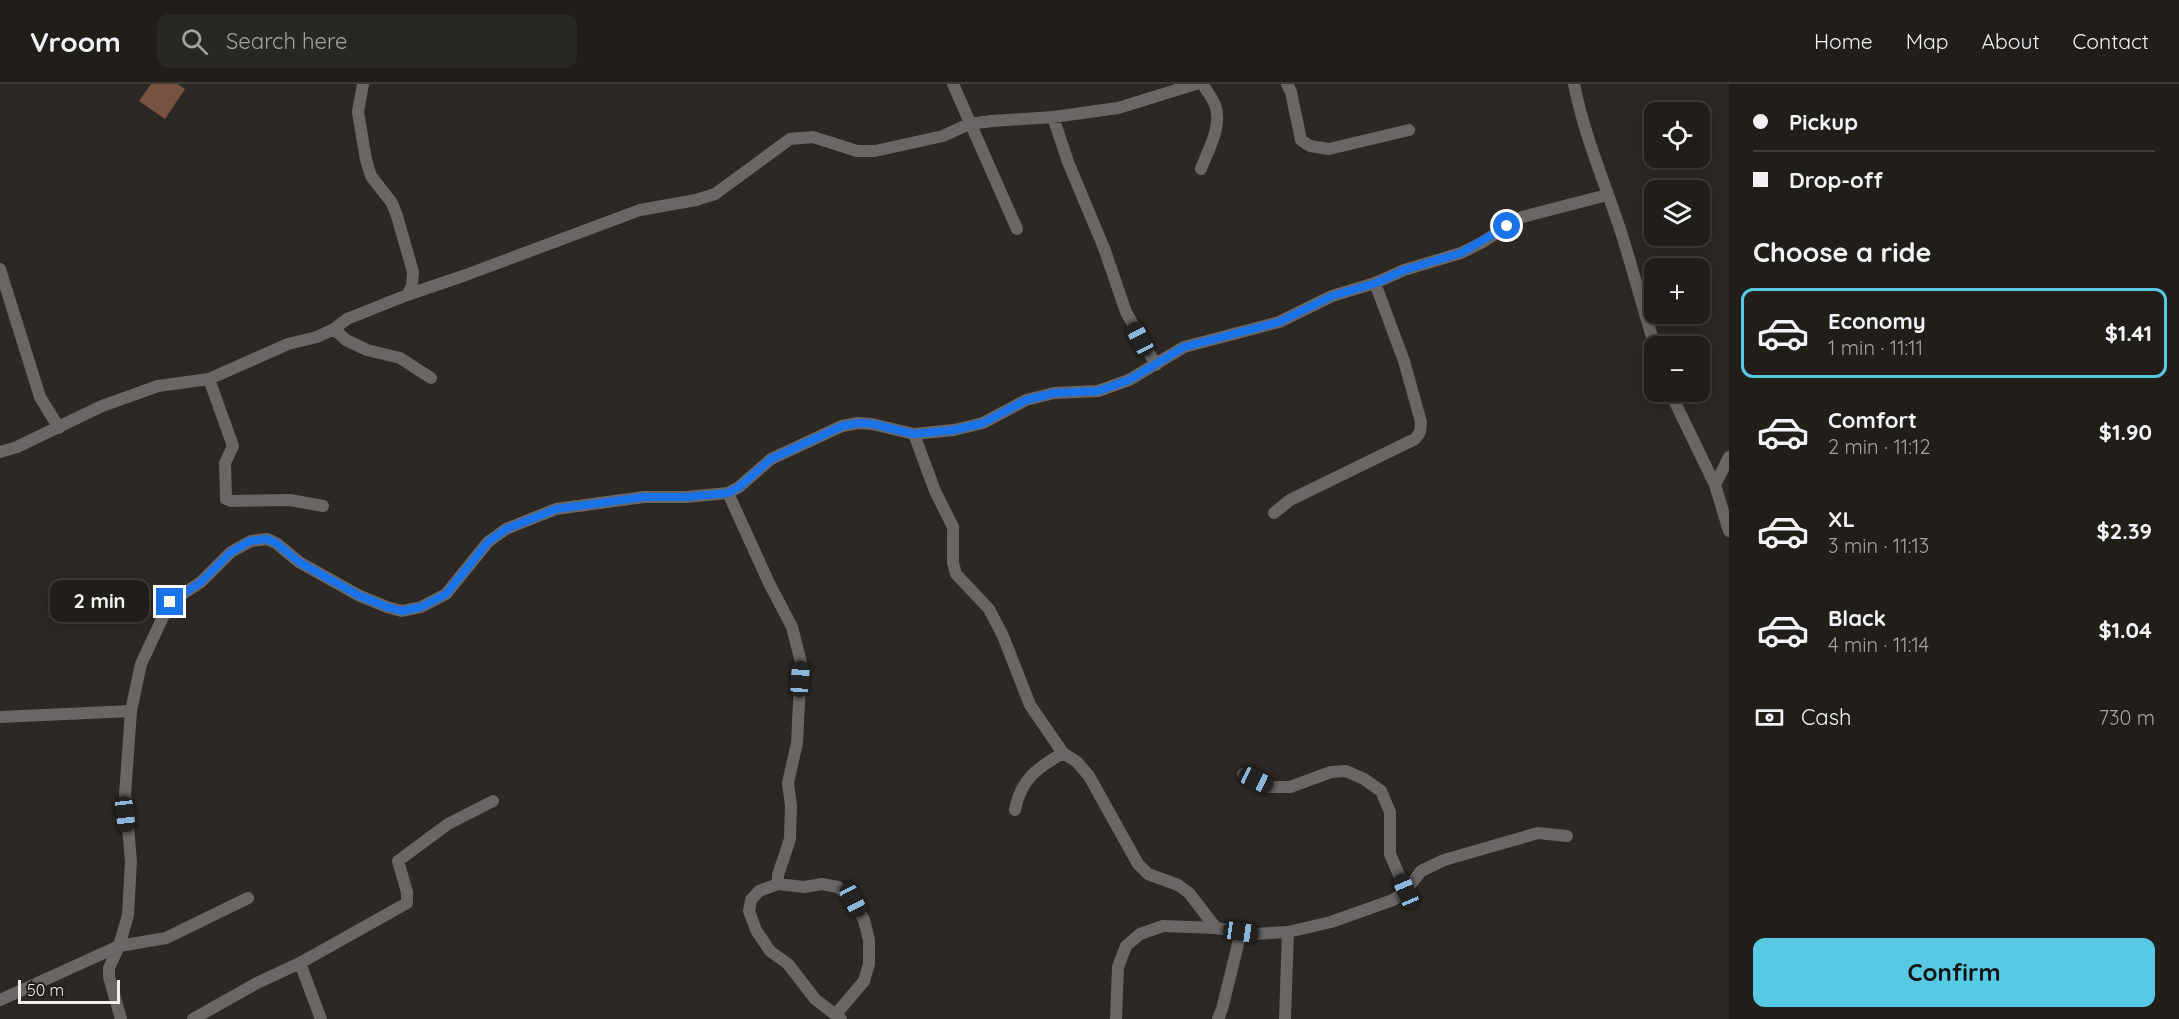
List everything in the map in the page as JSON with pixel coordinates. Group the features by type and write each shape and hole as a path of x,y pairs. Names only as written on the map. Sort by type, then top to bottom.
{"street":[{"path":"363,84 358,105 366,160 371,176 392,203 410,258 414,279 406,295"},
{"path":"953,84 1017,229"},
{"path":"0,452 17,447 102,406 158,386 209,379 288,344 317,337 334,329 347,319 406,295 639,210 696,200 715,194 790,139 813,137 857,151 875,151 943,136 969,124 1053,117 1118,108 1196,84"},
{"path":"1201,169 1216,129 1218,117 1215,104 1203,84"},
{"path":"1287,84 1291,92 1300,140 1310,146 1329,148 1409,130"},
{"path":"1574,84 1577,100 1621,232 1651,336"},
{"path":"1053,117 1068,162 1104,248 1126,312 1156,365"},
{"path":"121,1019 108,968 119,946 128,915 131,861 124,795 131,711 146,651 170,602 201,582 231,552 250,541 267,539 276,543 299,562 358,595 387,607 402,611 421,607 446,594 488,542 506,529 556,509 644,497 686,497 728,493 739,487 771,459 842,426 858,423 873,424 914,434 954,430 983,423 1026,400 1054,393 1098,391 1129,380 1184,347 1279,322 1332,296 1376,283 1404,270 1461,253 1522,217 1607,195"},
{"path":"0,268 40,397 59,428"},
{"path":"1274,513 1290,500 1415,439 1419,432 1421,422 1404,361 1376,283"},
{"path":"334,329 346,340 367,351 399,358 431,378"},
{"path":"209,379 233,446 225,464 226,499 231,501 290,500 323,506"},
{"path":"1675,402 1715,485 1729,531"},
{"path":"914,434 953,527 953,563 956,574 989,609 1003,636 1030,705 1063,753 1077,762 1089,776 1138,864 1148,874 1171,882 1189,893 1216,928"},
{"path":"1715,485 1729,457"},
{"path":"728,493 792,627 801,662 797,743 788,783 791,806 790,839 778,875 778,884"},
{"path":"0,717 131,711"},
{"path":"1015,810 1021,787 1040,766 1063,753"},
{"path":"1243,774 1270,787 1290,787 1331,772 1346,771 1381,791 1390,812 1390,854 1406,891"},
{"path":"193,1019 407,903 398,861 448,824 493,801"},
{"path":"1116,1019 1118,967 1126,946 1140,934 1164,926 1216,928 1254,933 1288,932 1331,922 1393,900 1406,891 1421,871 1444,860 1539,833 1567,836"},
{"path":"778,884 792,887 822,884 838,887 853,900 864,920 869,940 869,964 864,981 838,1016 815,999 788,964 770,951 756,930 749,910 751,900 759,891 778,884"},
{"path":"0,1000 119,946 166,938 248,898"},
{"path":"1218,1019 1241,932"},
{"path":"1285,1019 1288,932"},
{"path":"300,963 321,1019"}],"building":[{"path":"151,84 178,84 185,89 165,119 139,101"}],"route":[{"path":"170,602 201,582 231,552 250,541 267,539 276,543 299,562 358,595 402,611 421,607 446,594 488,542 506,529 556,509 644,497 686,497 728,493 739,487 771,459 842,426 858,423 873,424 914,434 954,430 983,423 1026,400 1054,393 1098,391 1129,380 1184,347 1279,322 1332,296 1376,283 1404,270 1461,253 1507,226"}]}
